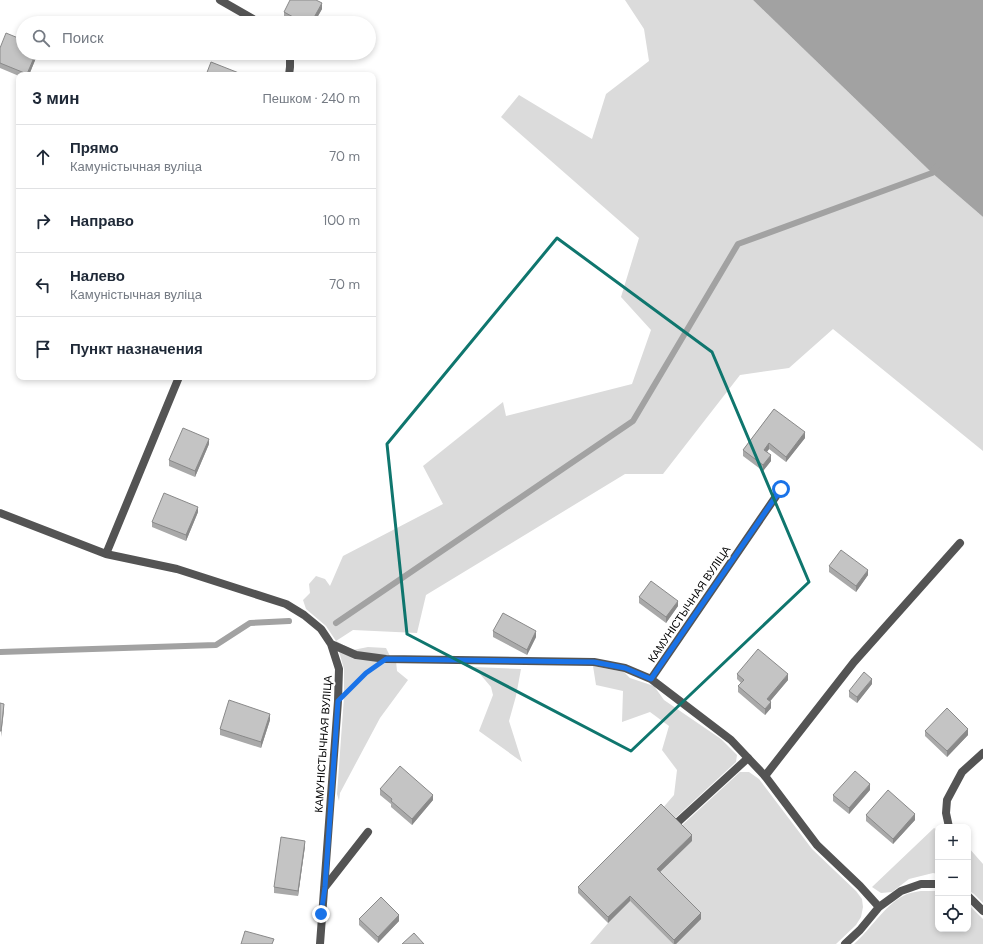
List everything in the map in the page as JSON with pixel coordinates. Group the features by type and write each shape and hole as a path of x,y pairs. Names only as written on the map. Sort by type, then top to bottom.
{"street":[{"path":"220,0 248,16"},
{"path":"289,72 290,60"},
{"path":"106,554 178,380"},
{"name":"КАМУНІСТЫЧНАЯ ВУЛІЦА","path":"781,489 651,679 731,740 765,776 817,845 860,886 879,907"},
{"name":"КАМУНІСТЫЧНАЯ ВУЛІЦА","path":"0,513 106,554 177,569 286,604 304,615 321,629 331,644 339,669 338,701 325,887 321,914 320,944"},
{"path":"765,776 854,662 960,543"},
{"path":"331,644 356,655 386,659 594,662 625,668 651,679"},
{"path":"948,824 946,813 947,800 962,772 983,753"},
{"path":"679,821 748,758"},
{"path":"325,887 368,832"},
{"path":"845,944 860,930 879,907 901,890 922,884 935,884"},
{"path":"971,899 983,911"}],"path":[{"path":"338,701 366,673 386,659"}],"highlighted area":[{"path":"557,238 712,352 809,582 631,751 407,634 387,444"}],"shaded area":[{"path":"625,0 753,0 932,173 983,217 983,451 833,329 789,368 740,375 663,474 625,474 426,595 417,633 353,630 336,641 326,626 306,609 303,600 310,593 309,584 316,576 325,579 330,586 343,556 443,504 423,466 503,402 506,416 632,384 651,330 621,297 639,238 501,117 519,95 592,139 606,94 649,61 644,29"},
{"path":"753,0 983,0 983,217 932,173"},
{"path":"336,641 353,650 368,647 386,648 390,656 396,661 397,671 408,680 380,718 340,793 339,801 337,794 344,697 344,669"},
{"path":"593,666 624,672 630,678 654,686 664,700 721,739 737,755 736,762 672,821 661,810 674,795 677,770 662,750 669,726 650,712 622,722 623,691 596,685"},
{"path":"474,667 521,669 509,721 522,762 479,731 493,695 491,687"},
{"path":"740,772 749,772 759,779 812,849 856,891 862,899 863,907 861,917 856,925 836,944 676,944 657,875 692,841 679,828"},
{"path":"935,828 935,873 909,879 892,892 881,893 872,887"},
{"path":"971,850 983,864 983,903 971,892"},
{"path":"921,891 935,891 935,932 971,932 971,907 983,919 983,944 854,944 896,900"},
{"path":"630,901 673,944 590,944"}],"building":[{"path":"290,0 316,0 322,3 315,16 291,16 284,12"},
{"path":"6,33 16,37 16,60 33,60 28,72 22,72 0,63 0,48"},
{"path":"211,62 236,72 207,72"},
{"path":"774,409 805,432 786,457 769,443 764,450 771,455 763,465 743,450"},
{"path":"183,428 209,439 195,471 169,460"},
{"path":"164,493 198,507 186,535 152,522"},
{"path":"841,550 868,570 856,586 829,566"},
{"path":"651,581 678,601 666,617 639,597"},
{"path":"503,613 536,631 527,650 493,631"},
{"path":"758,649 788,674 767,699 771,702 765,709 738,686 744,680 737,674"},
{"path":"864,672 872,679 857,697 849,691"},
{"path":"229,700 270,714 261,742 220,729"},
{"path":"0,703 4,704 1,731 0,731"},
{"path":"947,708 968,729 947,751 925,731"},
{"path":"400,766 433,795 412,819 391,801 392,799 380,789"},
{"path":"855,771 870,784 849,808 833,795"},
{"path":"888,790 915,814 893,839 866,815"},
{"path":"661,804 692,835 657,869 701,913 674,940 630,896 608,917 578,887"},
{"path":"281,837 305,841 298,891 274,887"},
{"path":"381,897 399,915 378,937 359,919"},
{"path":"245,931 274,939 272,944 241,944"},
{"path":"414,933 424,944 402,944"}],"waterway":[{"path":"336,623 633,421 738,244 932,173 936,167"},
{"path":"0,652 216,645 250,623 289,621"}],"route":[{"path":"321,914 325,887 338,701 366,673 386,659 594,662 625,668 651,679 781,489"}]}
